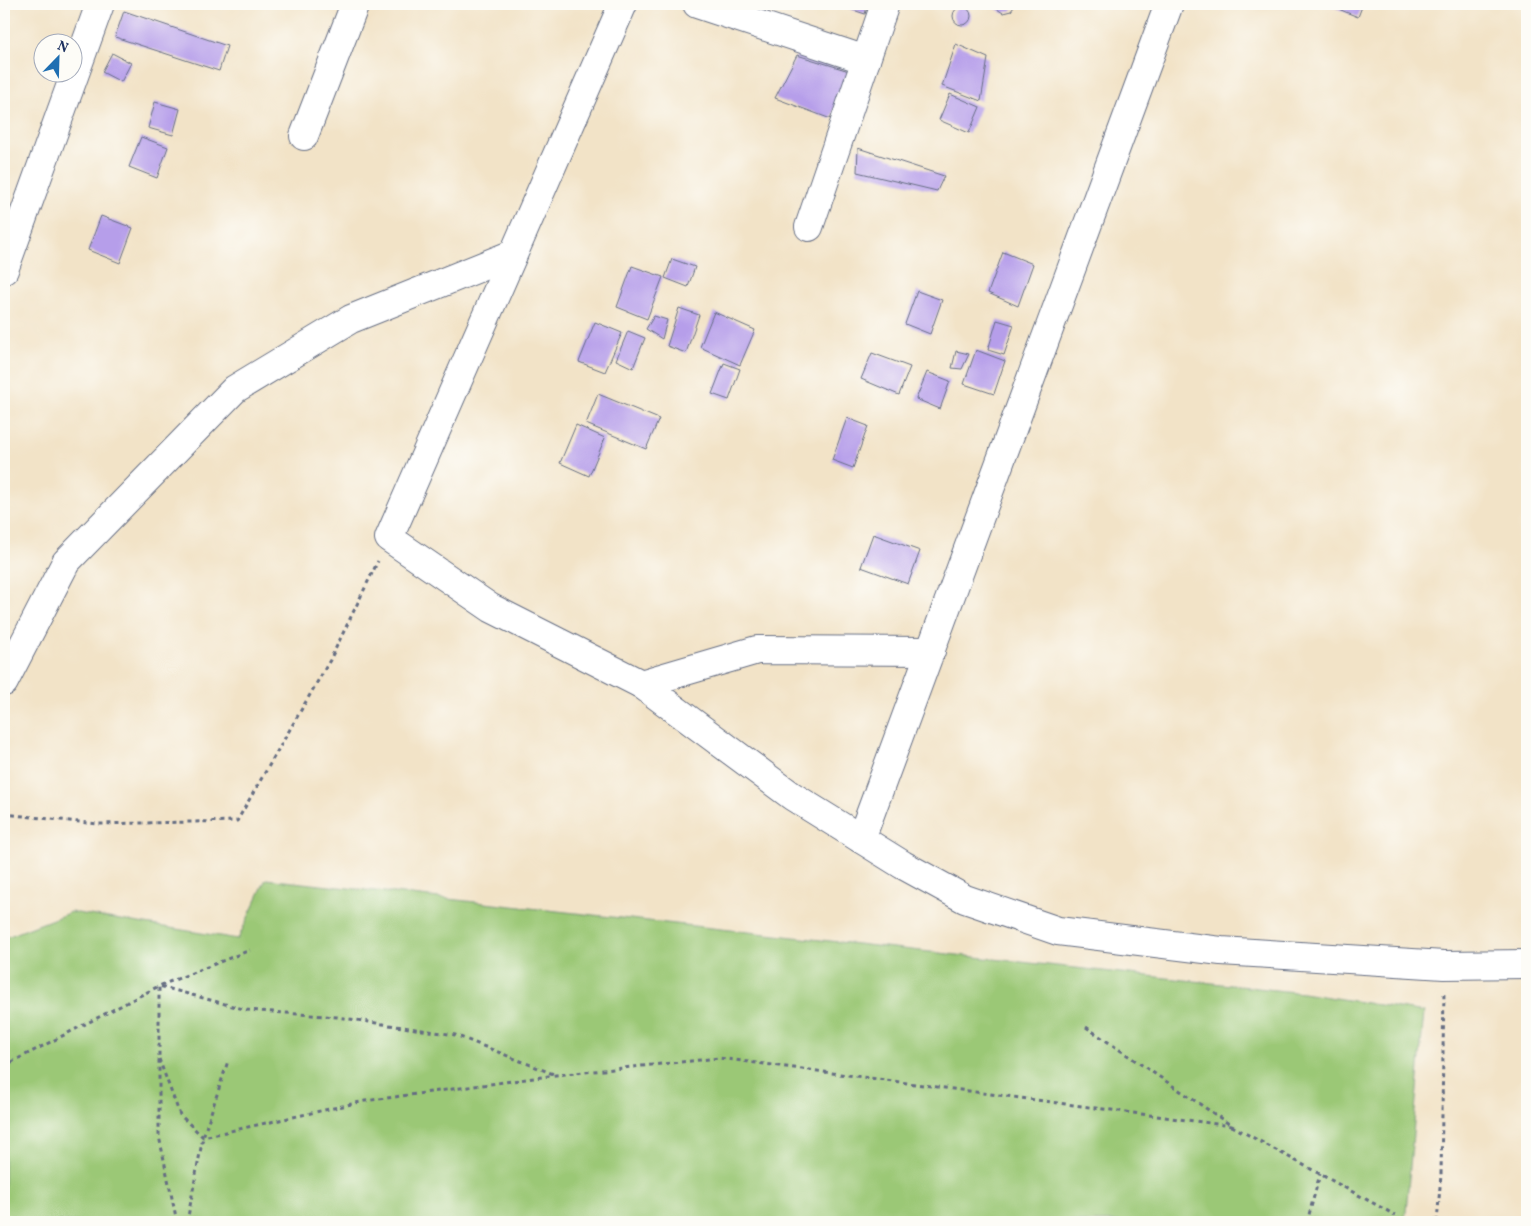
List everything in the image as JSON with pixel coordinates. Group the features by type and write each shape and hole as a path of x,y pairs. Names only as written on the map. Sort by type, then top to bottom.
{"street":[{"path":"4,270 100,4"},
{"path":"304,136 355,4"},
{"path":"623,4 389,538 491,608 641,684 792,796 903,865 965,899 1058,932 1221,951 1444,965 1527,964"},
{"path":"697,4 866,60"},
{"path":"809,227 885,4"},
{"path":"861,839 1169,4"},
{"path":"4,682 66,562 235,389 351,319 513,254"},
{"path":"641,684 757,650 931,651"}],"path":[{"path":"4,814 98,824 237,821 330,660 389,538"},
{"path":"4,1066 159,986 250,950"},
{"path":"1437,1222 1441,1175 1444,965"},
{"path":"159,986 159,1136 177,1222"},
{"path":"159,986 247,1010 337,1017 455,1035 556,1075"},
{"path":"1086,1027 1232,1126 1395,1214"},
{"path":"159,1058 180,1115 203,1137"},
{"path":"203,1137 365,1101 556,1075 719,1058 1232,1126"},
{"path":"187,1222 203,1137 228,1061"},
{"path":"1307,1222 1320,1174"}],"green space":[{"path":"266,879 1303,993 1424,1012 1405,1222 4,1222 4,938 71,912 238,939"}],"building":[{"path":"836,4 868,4 865,14"},
{"path":"995,4 1016,4 1011,11 1003,13 997,9"},
{"path":"1326,4 1363,4 1358,17"},
{"path":"962,7 968,10 971,16 968,22 962,25 956,22 953,16 956,10"},
{"path":"124,11 227,46 219,71 115,37"},
{"path":"956,44 988,58 981,101 942,86"},
{"path":"112,53 131,63 121,82 102,72"},
{"path":"797,55 849,71 831,119 775,98"},
{"path":"950,94 980,107 969,133 939,120"},
{"path":"155,102 180,109 173,135 148,128"},
{"path":"141,137 168,147 157,178 129,167"},
{"path":"858,148 944,176 937,191 857,172"},
{"path":"101,216 133,228 120,263 88,250"},
{"path":"1003,252 1033,264 1018,306 988,293"},
{"path":"672,259 695,267 688,287 665,278"},
{"path":"632,266 663,277 647,319 617,307"},
{"path":"917,291 942,300 930,334 905,324"},
{"path":"679,308 699,315 686,353 667,346"},
{"path":"714,312 755,330 740,365 700,347"},
{"path":"654,316 667,320 662,339 646,329"},
{"path":"997,320 1014,325 1004,355 988,350"},
{"path":"595,322 622,333 605,372 579,362"},
{"path":"628,331 645,338 633,368 616,360"},
{"path":"976,350 1005,361 994,394 964,384"},
{"path":"956,351 969,354 962,369 952,368"},
{"path":"872,353 910,367 899,395 861,379"},
{"path":"724,363 740,369 729,400 712,394"},
{"path":"927,372 950,381 940,409 916,399"},
{"path":"598,394 659,419 646,449 586,424"},
{"path":"847,418 868,426 853,468 832,460"},
{"path":"576,425 605,438 589,476 560,463"},
{"path":"873,534 920,551 908,584 861,567"}]}
